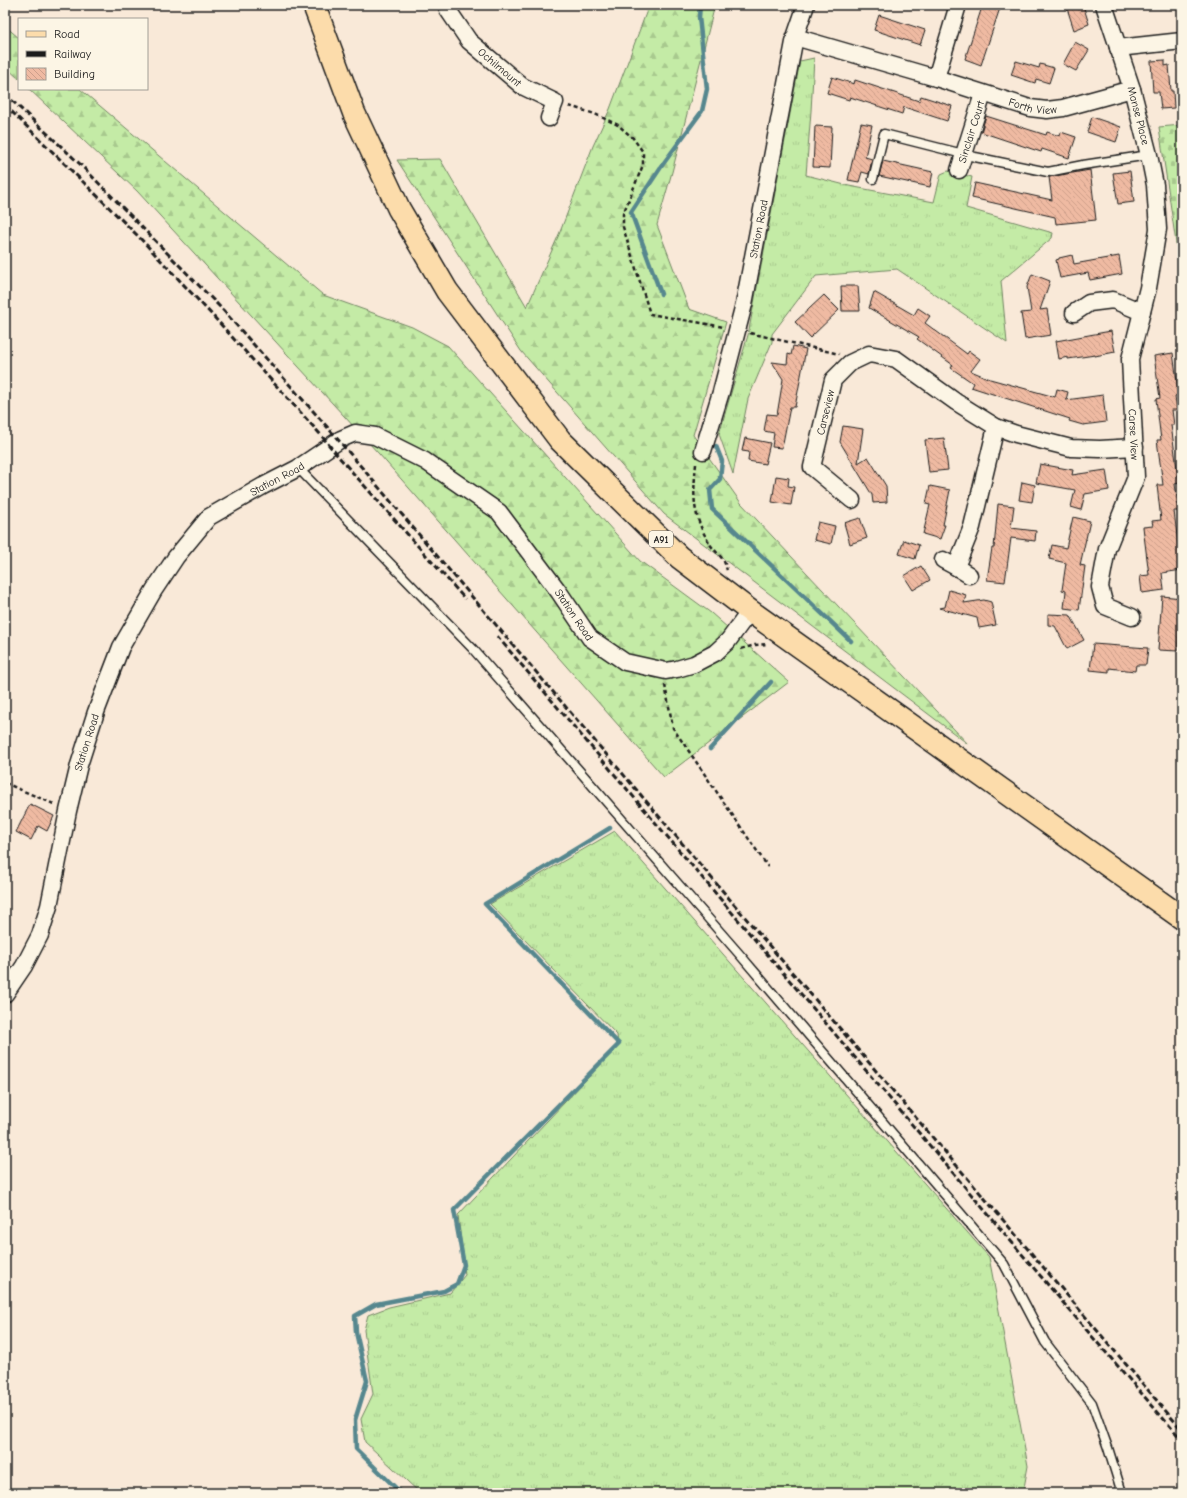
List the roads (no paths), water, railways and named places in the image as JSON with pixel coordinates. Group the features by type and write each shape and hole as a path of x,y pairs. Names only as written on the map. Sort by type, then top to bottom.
{"main road":[{"name":"A91","path":"314,5 354,114 399,209 447,291 560,440 679,557 750,611 1182,918"}],"street":[{"name":"Ochilmount","path":"447,5 448,10 469,41 522,86 555,102 549,118"},
{"name":"Station Road","path":"704,451 744,304 795,37 806,5"},
{"path":"936,78 958,5"},
{"name":"Manse Place","path":"1104,5 1132,89 1148,155 1155,185 1158,229"},
{"name":"Forth View","path":"795,37 936,78 1030,108 1047,110 1063,108 1132,89"},
{"path":"1118,48 1182,41"},
{"name":"Sinclair Court","path":"959,170 983,94"},
{"name":"Carse View","path":"1132,617 1105,606 1100,587 1107,549 1136,477 1130,358 1142,312 1158,229"},
{"path":"1074,313 1089,303 1113,300 1142,312"},
{"name":"Carseview","path":"852,500 812,467 833,380 850,363 869,354 896,359 956,402 996,427 1016,434 1070,448 1100,449 1135,447"},
{"path":"956,567 972,527 996,427"},
{"name":"Station Road","path":"5,994 24,966 40,935 50,906 68,811 79,765 96,712 121,647 154,590 176,557 209,518 263,486 298,468 341,440 355,433 375,436 425,461 499,512 559,592 590,638 625,662 666,670 677,669 694,664 715,653 728,641 750,611"}],"lane":[{"path":"873,179 884,134 964,155 1048,172 1083,164 1148,155"},
{"path":"298,468 473,649 741,956 1004,1264 1045,1342 1092,1403 1122,1493"}],"waterway":[{"path":"661,294 631,212 663,164 702,111 707,89 699,17 700,5"},
{"path":"716,446 722,461 720,479 710,490 712,509 851,641"},
{"path":"710,749 771,682"},
{"path":"401,1493 356,1449 355,1420 367,1381 356,1332 355,1316 376,1304 444,1291 457,1284 464,1265 454,1210 619,1044 485,904 610,828"}],"railway":[{"path":"5,94 80,164 222,309 329,429 1182,1430"},
{"path":"5,105 138,236 214,317 320,434 465,599"},
{"path":"497,636 1083,1326 1182,1440"}]}
